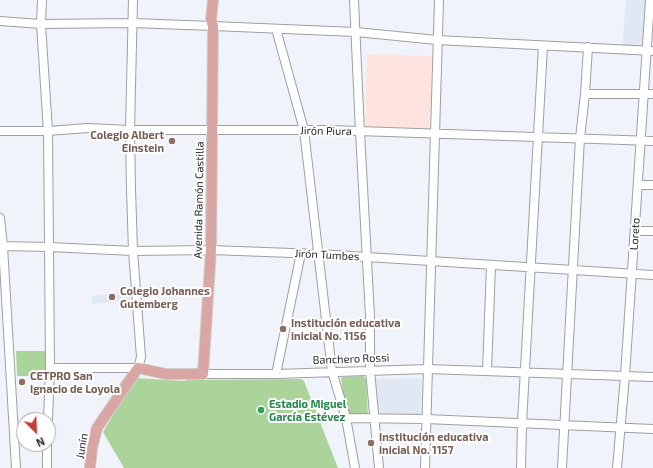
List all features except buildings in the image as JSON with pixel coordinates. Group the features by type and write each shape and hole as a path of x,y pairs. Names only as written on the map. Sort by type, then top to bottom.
{"main road":[{"name":"Avenida Ramón Castilla","path":"202,374 211,250 213,26 211,20 213,0"},
{"name":"Avenida Ramón Castilla","path":"213,26 216,21 218,0"},
{"name":"Banchero Rossi","path":"138,368 166,374 202,374"},
{"name":"Junín","path":"90,468 92,448 97,428 138,368"}],"street":[{"path":"42,0 41,24 48,131 50,247 50,368 48,412"},
{"path":"133,0 130,130 133,251 141,357 138,368"},
{"path":"354,0 370,316 370,370 373,418 379,468"},
{"path":"425,468 439,0"},
{"name":"Loreto","path":"617,468 625,376 644,94 650,51 650,0"},
{"path":"0,21 41,24 132,23 356,32 437,40 650,51"},
{"path":"276,29 304,130 332,371 346,418 355,468"},
{"path":"521,468 522,423 543,46"},
{"path":"562,468 574,271 580,138 588,47"},
{"path":"585,94 653,94"},
{"name":"Jirón Piura","path":"0,131 48,131 88,128 130,130 304,130 539,136 653,141"},
{"path":"638,185 653,185"},
{"path":"0,218 16,468"},
{"path":"635,231 653,231"},
{"name":"Jirón Tumbes","path":"2,246 133,251 211,250 301,253 653,275"},
{"path":"276,374 301,253"},
{"path":"487,371 491,266"},
{"name":"Banchero Rossi","path":"50,368 138,368"},
{"name":"Banchero Rossi","path":"202,374 276,374 428,369 653,377"},
{"path":"346,418 426,419 653,429"},
{"path":"47,452 47,468"},
{"path":"373,468 383,468"}],"shaded area":[{"path":"626,0 648,0 643,50 622,48"},
{"path":"367,54 432,56 429,133 365,131"},
{"name":"Colegio Johannes Gutemberg","path":"133,291 133,299 92,304 92,296"},
{"path":"422,378 420,418 377,416 376,401 378,394 376,393 375,379"}],"green space":[{"path":"16,351 48,351 47,376 17,376"},
{"path":"363,376 366,379 368,415 346,415 341,378"},
{"path":"135,378 184,381 189,379 301,379 304,381 338,468 124,468 103,432"}],"place":[{"name":"Colegio Albert Einstein","path":"172,141"},
{"name":"Colegio Johannes Gutemberg","path":"112,297"},
{"name":"Institución educativa inicial No. 1156","path":"283,329"},
{"name":"CETPRO San Ignacio de Loyola","path":"22,382"},
{"name":"Estadio Miguel García Estévez","path":"261,410"},
{"name":"Institución educativa inicial No. 1157","path":"371,443"}]}
